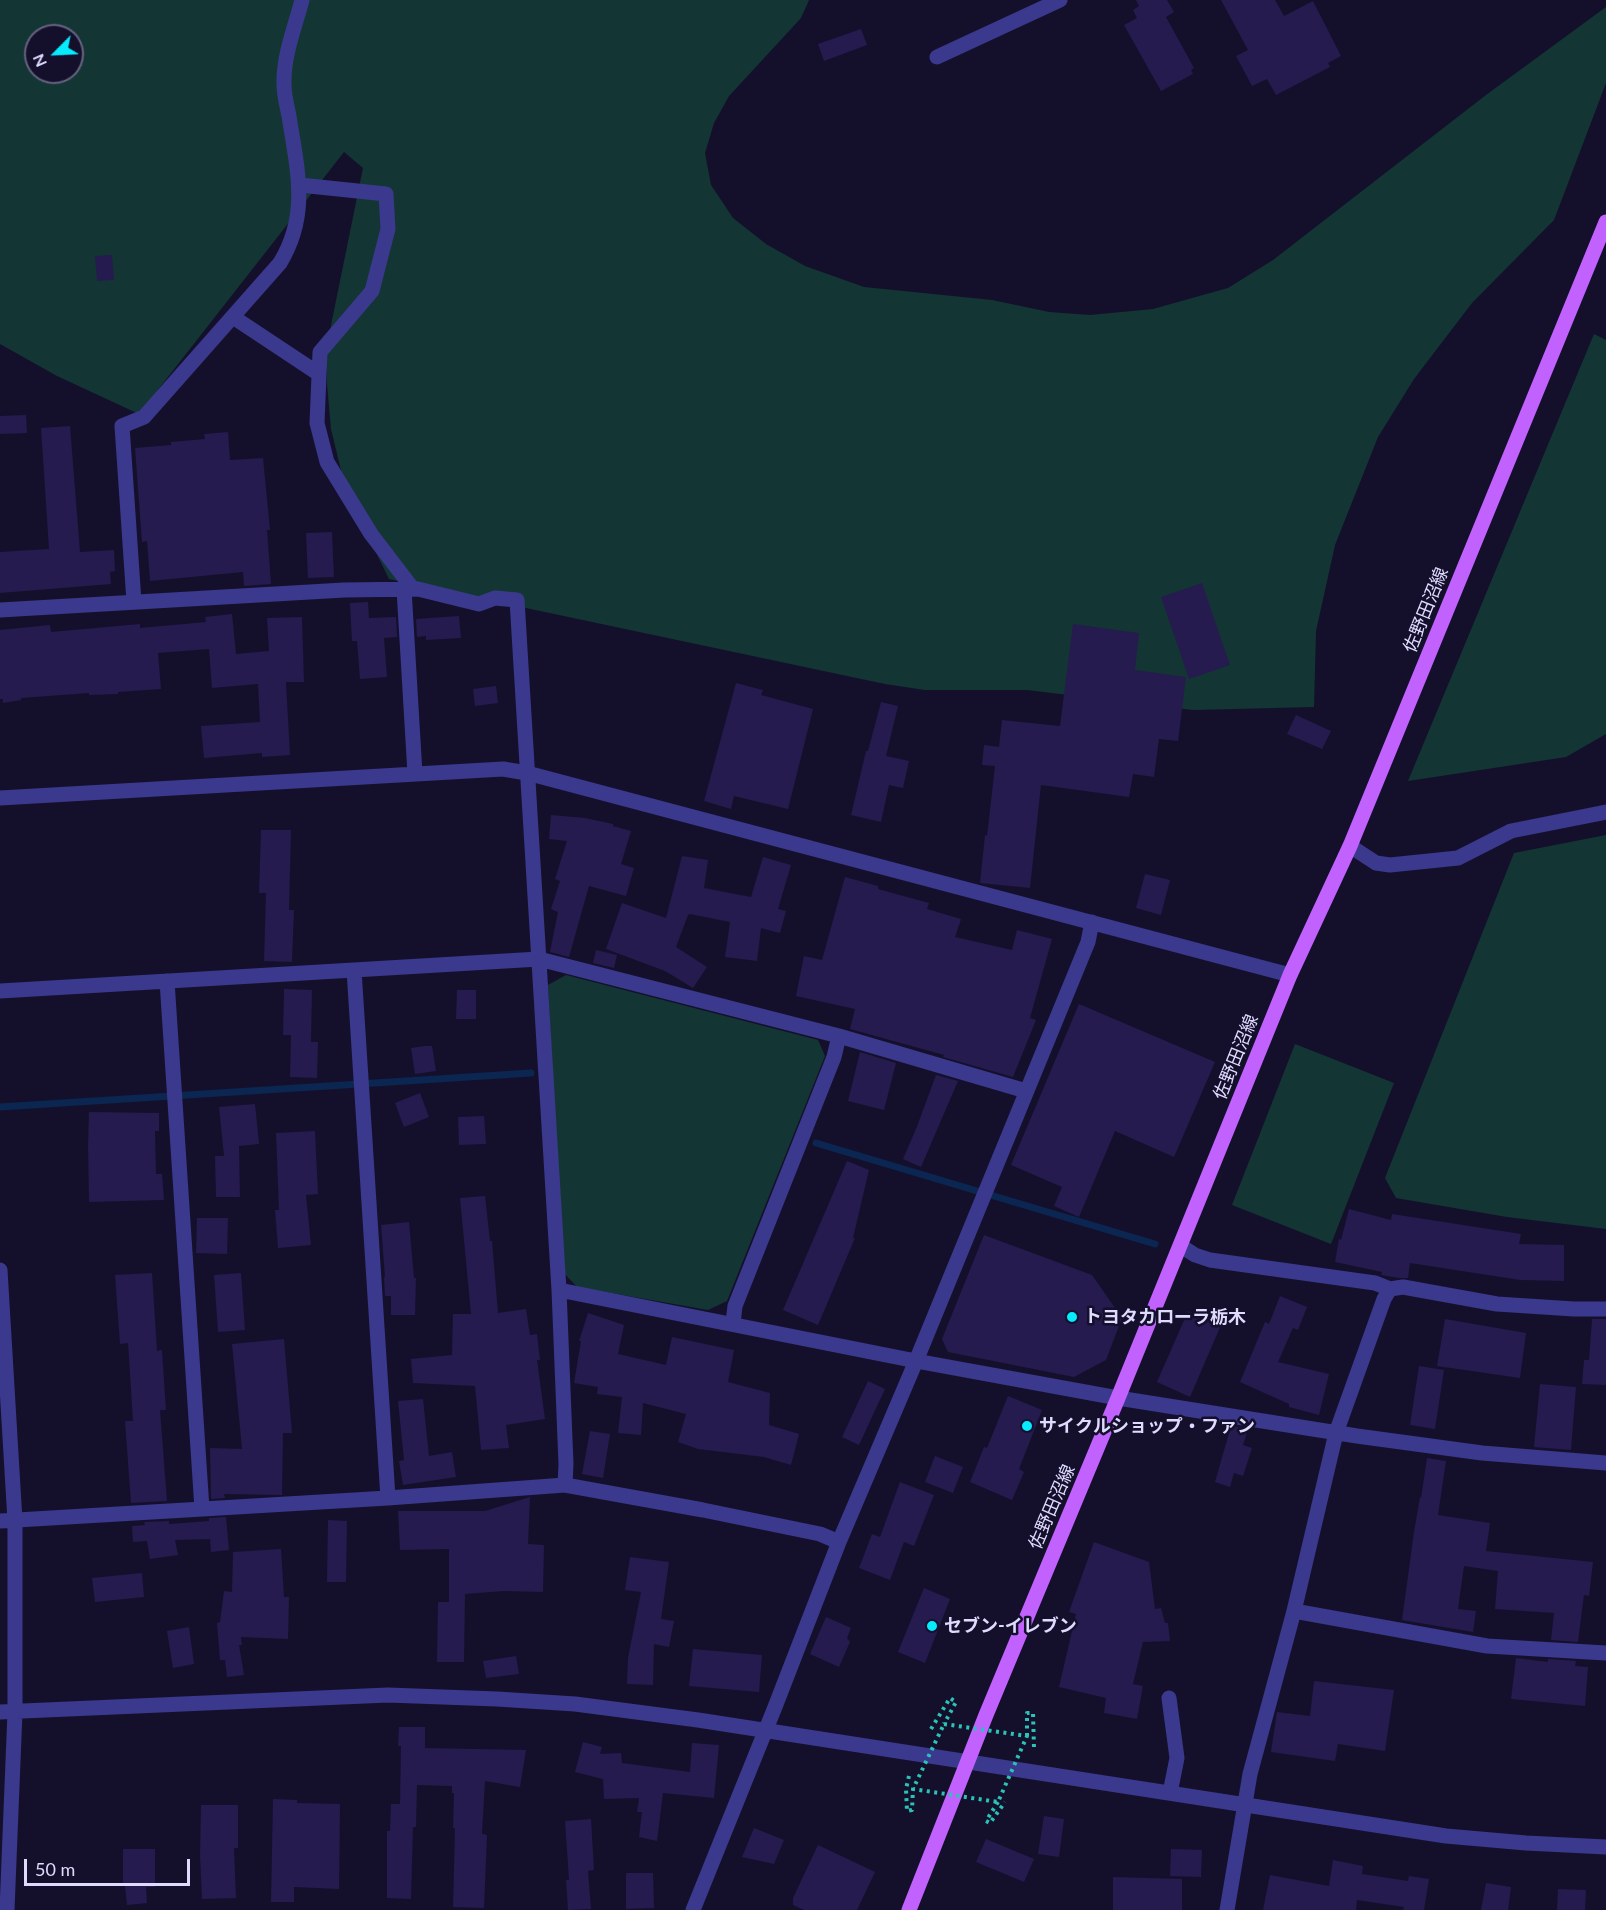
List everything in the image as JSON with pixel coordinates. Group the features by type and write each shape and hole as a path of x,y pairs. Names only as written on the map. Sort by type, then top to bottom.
{"main road":[{"name":"佐野田沼線","path":"909,1910 1290,975 1350,846 1606,222"}],"street":[{"path":"134,602 122,426 144,417 280,263 290,246 300,203 300,185 284,85 289,48 302,0"},
{"path":"937,57 1060,0"},
{"path":"300,185 386,194 388,229 372,291 320,352 317,423 327,462 370,534 408,589 415,774"},
{"path":"233,316 319,374"},
{"path":"0,610 344,590 408,589 479,604 495,598 517,600 558,1290 565,1485"},
{"path":"0,798 502,769 527,773 1290,975"},
{"path":"1350,846 1376,863 1390,865 1458,858 1511,831 1606,812"},
{"path":"693,1910 766,1731 839,1542 1088,942 1092,922"},
{"path":"0,991 538,959 839,1036 1026,1091"},
{"path":"354,970 388,1498"},
{"path":"167,981 202,1509"},
{"path":"733,1323 735,1306 834,1058 839,1036"},
{"path":"1181,1246 1195,1255 1210,1260 1375,1283 1390,1288 1402,1287 1497,1304 1606,1309"},
{"path":"0,1270 7,1521 7,1910"},
{"path":"1227,1910 1250,1774 1294,1611 1336,1433 1390,1288"},
{"path":"558,1290 916,1361 1118,1398 1336,1433 1482,1453 1606,1463"},
{"path":"7,1521 565,1485 820,1534 839,1542"},
{"path":"1294,1611 1486,1646 1606,1653"},
{"path":"7,1712 388,1695 575,1704 1025,1770 1446,1836 1526,1844 1606,1847"},
{"path":"1169,1698 1177,1758 1170,1793"}],"path":[{"path":"909,1776 906,1789 907,1810 912,1810 913,1789 956,1702 950,1698 931,1729"},
{"path":"1005,1803 990,1823 986,1821 998,1802 1027,1736 1027,1713 1033,1713 1034,1748"},
{"path":"944,1724 1027,1736"},
{"path":"913,1789 998,1802"}],"green space":[{"path":"0,0 809,0 801,18 729,96 714,123 705,153 711,185 733,218 766,244 805,266 864,287 992,300 1049,312 1090,315 1153,309 1228,288 1273,260 1486,95 1606,7 1606,83 1554,220 1472,303 1414,379 1378,437 1335,545 1316,631 1314,707 1193,710 1027,690 925,690 885,684 389,579 346,491 331,429 327,384 327,345 363,168 344,152 139,414 57,376 0,344"},
{"path":"1594,334 1606,340 1606,734 1566,757 1408,781"},
{"path":"1606,835 1606,1229 1507,1217 1396,1198 1385,1178 1514,853"},
{"path":"566,975 818,1040 825,1056 727,1301 708,1310 577,1287 563,1272 548,985"},
{"path":"1295,1044 1394,1083 1331,1244 1232,1205"}],"building":[{"path":"1136,0 1167,0 1174,12 1166,17 1194,68 1191,70 1193,74 1161,91 1124,25 1137,18 1133,10 1139,6"},
{"path":"1221,0 1275,0 1284,16 1313,1 1341,56 1328,63 1330,67 1276,95 1267,79 1252,86 1236,56 1248,50"},
{"path":"861,29 867,45 824,61 818,44"},
{"path":"112,255 114,280 97,281 95,256"},
{"path":"26,415 27,433 0,434 0,416"},
{"path":"70,426 80,552 114,550 115,571 110,572 111,584 0,593 0,552 49,549 41,428"},
{"path":"228,432 230,460 263,458 270,530 267,530 271,584 244,586 243,572 150,581 147,541 142,542 135,448 171,445 171,442 205,439 204,434"},
{"path":"332,532 334,577 308,578 306,533"},
{"path":"1202,583 1230,665 1189,679 1161,597"},
{"path":"368,602 369,618 396,617 397,637 384,638 387,677 360,679 357,641 352,641 350,603"},
{"path":"232,614 236,654 269,651 267,618 302,617 304,682 286,682 290,755 262,757 262,753 204,758 201,726 260,722 258,684 212,688 209,649 158,653 161,689 118,692 118,694 89,695 89,693 21,698 21,700 3,703 3,699 0,699 0,630 50,625 51,632 140,624 140,628 206,622 205,617"},
{"path":"459,616 461,638 426,640 426,636 417,637 416,619"},
{"path":"1073,624 1139,633 1135,670 1186,677 1178,741 1159,739 1154,777 1133,774 1129,797 1041,785 1030,888 980,883 995,766 982,765 984,745 999,747 1002,720 1060,726"},
{"path":"736,683 763,690 761,695 813,709 788,809 734,796 731,809 704,801"},
{"path":"496,686 498,703 475,706 473,689"},
{"path":"881,702 898,706 886,756 909,761 903,788 889,785 881,822 851,815 866,751 868,751"},
{"path":"1296,715 1331,731 1322,749 1287,734"},
{"path":"551,815 585,818 613,824 613,826 631,831 621,864 634,868 626,896 589,886 569,957 550,952 558,912 551,909 560,881 555,879 567,841 549,839"},
{"path":"261,830 291,830 289,910 294,910 292,962 264,961 266,893 259,893"},
{"path":"682,856 708,860 704,888 751,897 763,857 791,865 778,909 786,911 780,933 761,928 757,961 725,957 730,922 688,915 676,947 707,967 693,988 665,971 606,949 622,903 666,918"},
{"path":"1145,874 1170,880 1161,915 1136,908"},
{"path":"845,877 929,903 927,909 961,919 955,937 1012,950 1017,930 1052,939 1030,1018 1036,1020 1013,1077 850,1029 855,1009 796,996 804,956 822,960"},
{"path":"596,950 617,955 614,968 593,963"},
{"path":"284,989 312,990 311,1042 318,1042 317,1078 290,1077 291,1035 283,1035"},
{"path":"457,990 476,990 476,1019 456,1019"},
{"path":"1079,1004 1215,1062 1174,1157 1115,1131 1079,1217 1054,1206 1062,1187 1011,1165"},
{"path":"432,1046 436,1071 415,1074 411,1048"},
{"path":"860,1052 896,1063 884,1110 848,1101"},
{"path":"936,1075 958,1081 921,1167 903,1159"},
{"path":"420,1093 429,1117 404,1127 395,1103"},
{"path":"255,1104 259,1144 239,1146 240,1197 216,1197 215,1156 224,1156 219,1107"},
{"path":"89,1112 159,1113 159,1131 155,1131 156,1174 162,1174 164,1200 89,1202"},
{"path":"484,1116 486,1144 459,1145 458,1117"},
{"path":"315,1131 318,1194 306,1195 311,1245 278,1248 275,1210 279,1210 276,1133"},
{"path":"847,1161 869,1170 853,1238 855,1238 818,1325 783,1310"},
{"path":"485,1196 490,1241 492,1241 498,1313 526,1309 530,1335 537,1334 540,1360 537,1360 545,1419 506,1425 509,1448 481,1450 475,1386 413,1383 411,1359 452,1355 453,1314 471,1314 460,1198"},
{"path":"1349,1209 1391,1220 1392,1214 1521,1234 1519,1244 1564,1245 1564,1281 1520,1280 1410,1263 1408,1278 1399,1278 1335,1262 1339,1239 1341,1240"},
{"path":"197,1218 228,1218 227,1254 196,1253"},
{"path":"409,1222 414,1278 416,1278 415,1315 391,1315 391,1296 385,1296 381,1225"},
{"path":"984,1235 1092,1275 1122,1318 1106,1360 1074,1377 948,1352 942,1339"},
{"path":"152,1273 157,1351 162,1350 166,1410 160,1410 167,1501 131,1503 125,1421 133,1421 128,1343 120,1344 115,1275"},
{"path":"241,1273 245,1330 218,1332 214,1275"},
{"path":"1280,1296 1307,1307 1298,1330 1293,1328 1278,1362 1329,1374 1319,1415 1289,1407 1289,1404 1240,1382 1265,1322 1269,1324"},
{"path":"1188,1311 1221,1325 1190,1397 1157,1382"},
{"path":"588,1313 624,1325 618,1354 666,1365 672,1337 734,1350 728,1382 770,1393 769,1425 799,1434 791,1465 764,1457 698,1449 678,1442 686,1414 643,1403 641,1435 618,1433 622,1397 597,1394 598,1387 574,1383 581,1341 579,1341"},
{"path":"1445,1319 1526,1333 1520,1378 1437,1366"},
{"path":"1592,1319 1606,1319 1606,1385 1582,1384 1584,1360 1589,1360"},
{"path":"284,1339 292,1433 283,1433 282,1495 224,1494 225,1498 211,1499 210,1448 242,1449 232,1344"},
{"path":"1419,1366 1444,1370 1435,1429 1410,1425"},
{"path":"868,1381 885,1389 859,1445 842,1437"},
{"path":"1540,1384 1576,1387 1571,1450 1534,1447"},
{"path":"1008,1396 1042,1410 1019,1469 1024,1472 1012,1500 970,1482 984,1447 987,1448"},
{"path":"423,1399 429,1456 452,1452 456,1477 403,1485 399,1461 404,1460 398,1401"},
{"path":"1231,1426 1248,1429 1243,1445 1252,1448 1243,1476 1234,1473 1230,1487 1215,1482"},
{"path":"590,1431 610,1434 603,1478 582,1474"},
{"path":"935,1456 963,1467 953,1493 925,1482"},
{"path":"1427,1458 1446,1461 1438,1515 1490,1523 1486,1551 1593,1562 1589,1596 1584,1595 1578,1642 1551,1640 1554,1613 1495,1609 1498,1571 1464,1566 1458,1609 1476,1611 1473,1632 1402,1620"},
{"path":"900,1482 934,1495 914,1546 904,1542 890,1580 859,1568 872,1534 880,1537"},
{"path":"530,1497 528,1544 544,1545 543,1592 504,1591 465,1594 464,1662 437,1662 438,1602 449,1602 449,1549 400,1550 398,1511 485,1511"},
{"path":"226,1517 229,1550 211,1552 210,1539 175,1540 178,1555 150,1559 147,1541 133,1542 132,1526 145,1525 144,1522 169,1521 169,1524 209,1521 209,1518"},
{"path":"328,1520 347,1521 346,1582 327,1582"},
{"path":"1094,1542 1149,1562 1155,1609 1161,1608 1165,1623 1168,1623 1170,1641 1143,1642 1133,1684 1143,1686 1137,1719 1104,1713 1106,1698 1059,1687 1076,1614 1069,1612"},
{"path":"281,1549 284,1597 289,1597 288,1639 241,1637 242,1645 239,1645 244,1675 227,1677 225,1660 220,1660 217,1623 220,1622 224,1591 232,1592 233,1552"},
{"path":"630,1557 669,1562 661,1619 674,1621 669,1647 654,1644 653,1685 627,1684 628,1658 641,1592 625,1590"},
{"path":"142,1573 144,1597 95,1602 92,1578"},
{"path":"924,1588 950,1599 925,1663 898,1652"},
{"path":"826,1617 851,1628 847,1638 850,1642 839,1667 810,1654"},
{"path":"189,1627 194,1664 173,1668 167,1631"},
{"path":"693,1649 762,1655 759,1692 689,1686"},
{"path":"516,1656 519,1674 486,1678 483,1661"},
{"path":"1516,1658 1548,1662 1548,1659 1576,1661 1575,1666 1588,1667 1585,1706 1511,1699"},
{"path":"1314,1681 1394,1690 1385,1751 1338,1744 1335,1761 1271,1752 1277,1712 1310,1716"},
{"path":"399,1727 425,1727 425,1748 526,1750 520,1787 485,1781 482,1834 487,1835 484,1908 453,1907 455,1828 453,1828 454,1793 452,1793 452,1786 417,1785 411,1899 387,1898 387,1831 390,1831 391,1804 400,1804"},
{"path":"583,1742 602,1747 600,1754 621,1753 622,1763 690,1772 692,1743 719,1745 714,1798 663,1793 657,1841 639,1837 642,1812 637,1812 639,1798 604,1799 603,1779 575,1772"},
{"path":"273,1799 297,1800 297,1803 340,1804 339,1889 294,1887 294,1902 271,1902"},
{"path":"201,1805 238,1805 238,1848 234,1848 236,1898 202,1899"},
{"path":"1044,1816 1064,1819 1059,1857 1038,1854"},
{"path":"591,1819 594,1870 588,1871 591,1909 568,1910 566,1880 569,1880 565,1821"},
{"path":"754,1828 784,1840 774,1864 742,1857"},
{"path":"986,1839 1034,1859 1024,1882 976,1862"},
{"path":"818,1845 875,1872 857,1910 804,1910 793,1905 793,1898"},
{"path":"123,1849 155,1849 155,1887 146,1887 147,1903 127,1905 125,1886 123,1886"},
{"path":"1171,1849 1202,1850 1201,1877 1170,1876"},
{"path":"1333,1860 1363,1866 1362,1874 1408,1881 1409,1876 1429,1879 1424,1910 1403,1910 1404,1907 1357,1900 1356,1910 1263,1910 1270,1875 1329,1886"},
{"path":"626,1873 653,1873 654,1908 626,1909"},
{"path":"1113,1877 1182,1879 1182,1910 1113,1910"},
{"path":"1486,1883 1511,1887 1508,1910 1481,1910"},
{"path":"1558,1889 1586,1890 1585,1910 1557,1910"}],"waterway":[{"path":"0,1107 531,1073"},
{"path":"816,1143 1155,1244"}],"place":[{"name":"トヨタカローラ栃木","path":"1072,1317"},
{"name":"サイクルショップ・ファン","path":"1027,1426"},
{"name":"セブン-イレブン","path":"932,1626"}]}
